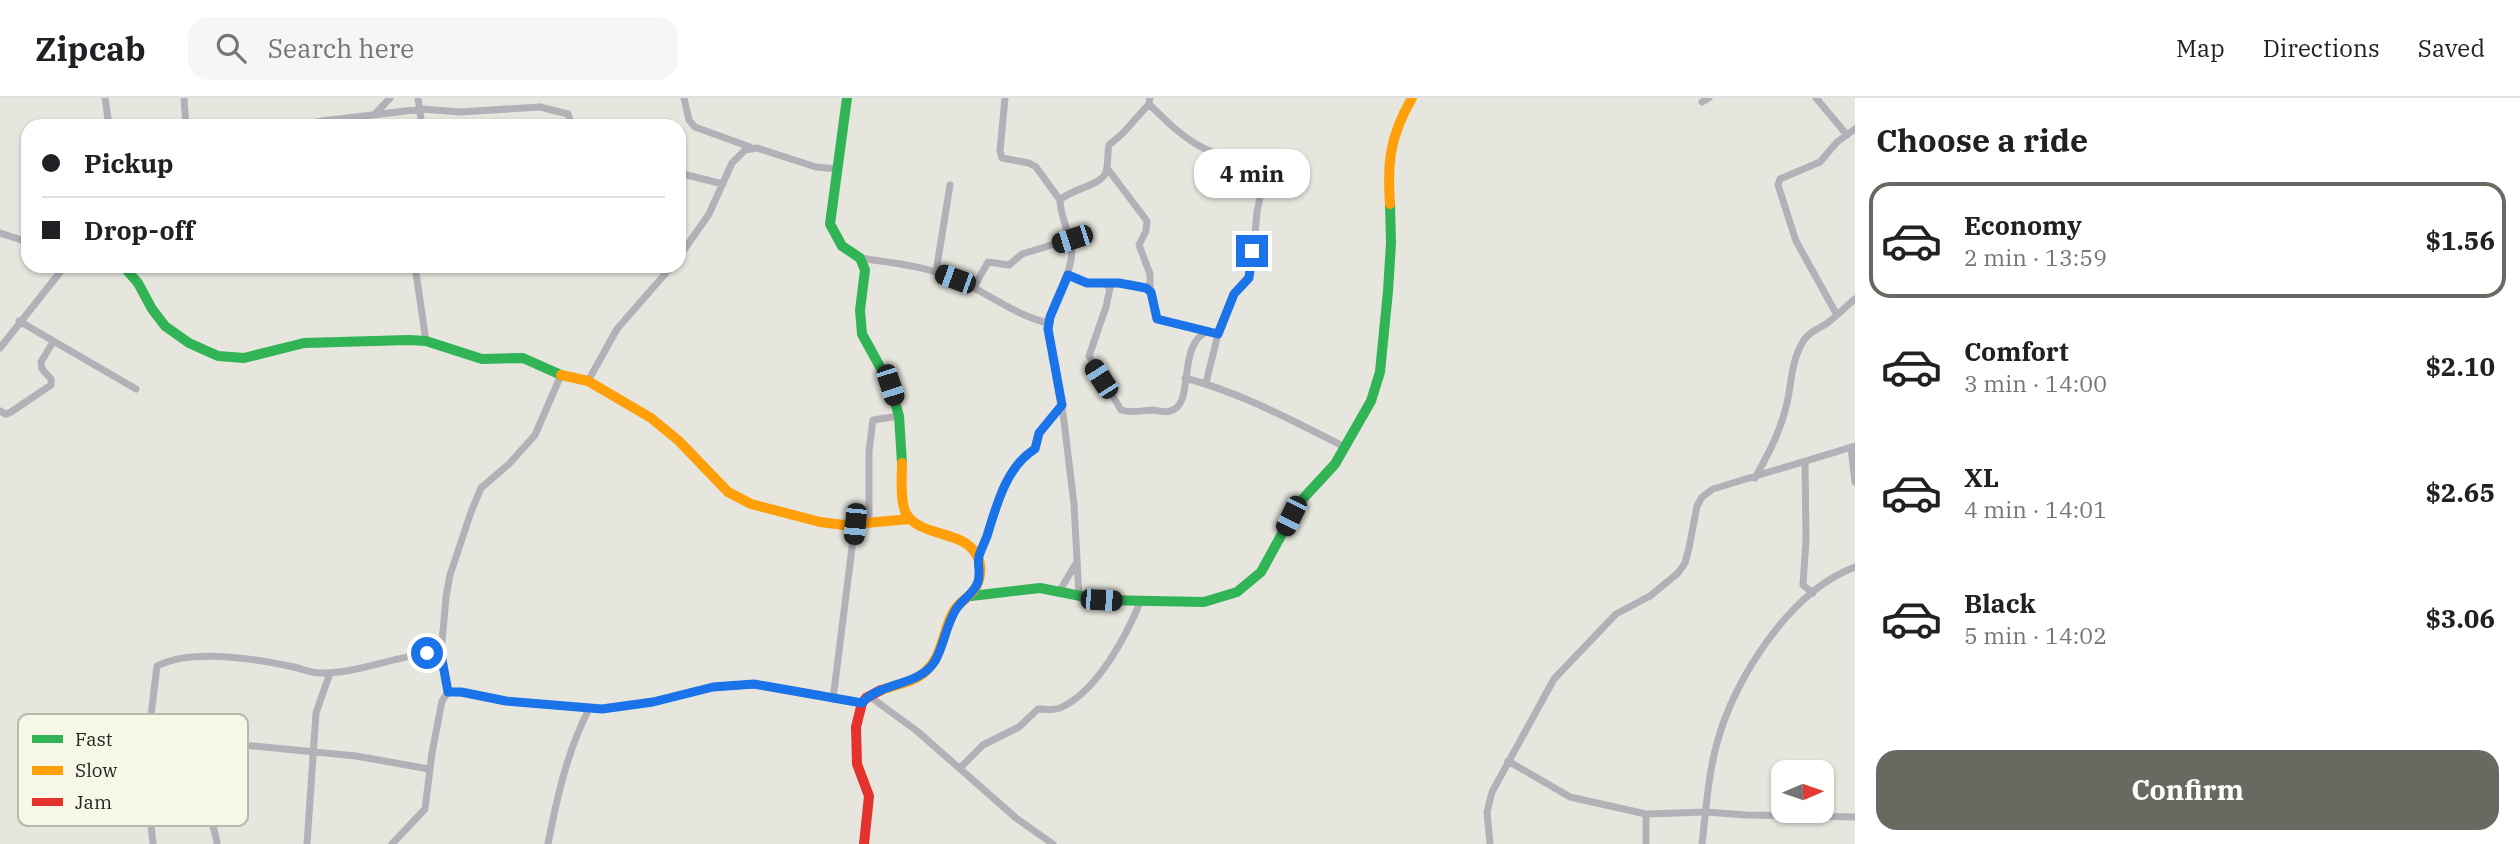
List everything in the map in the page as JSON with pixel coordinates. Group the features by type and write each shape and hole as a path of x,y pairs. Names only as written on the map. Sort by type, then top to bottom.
{"street":[{"path":"105,98 108,119"},
{"path":"184,98 186,119"},
{"path":"374,115 390,98"},
{"path":"418,98 422,119"},
{"path":"684,98 689,120 695,127 751,148 816,167 838,169"},
{"path":"847,98 830,224 842,246 860,258 936,272 974,287 1024,316 1048,323"},
{"path":"1005,98 1000,151 1002,158 1036,167 1060,200 1072,239 1068,275 1048,323 1049,342 1062,405 1074,503 1079,598"},
{"path":"971,596 1031,588 1079,598 1204,602 1225,596 1249,584 1261,572 1300,503 1335,464 1371,401 1380,372 1391,242 1387,160 1392,135 1412,98"},
{"path":"1816,98 1847,135"},
{"path":"1060,200 1105,175 1109,145 1123,133 1149,101 1170,125 1189,139 1238,162 1263,183 1253,239 1251,274 1234,294 1218,334 1206,383"},
{"path":"339,119 422,109 460,112 548,108 568,114 570,119"},
{"path":"1837,315 1796,241 1778,185 1780,179 1820,162 1830,149 1855,129"},
{"path":"686,247 709,214 739,155 751,148"},
{"path":"1107,168 1147,221 1146,231 1139,245 1150,274 1150,291 1157,319 1218,334"},
{"path":"686,175 723,184"},
{"path":"936,272 950,185"},
{"path":"0,233 21,240"},
{"path":"974,287 988,262 1009,265 1022,254 1072,239"},
{"path":"860,258 866,270 860,310 862,334 890,385 899,416 904,509 910,519"},
{"path":"0,348 59,273"},
{"path":"129,273 165,326 189,343 218,356 244,358 292,344 317,341 426,341 482,359 523,358 561,374 588,381 665,428 719,484 738,498 762,508 820,522 855,524 910,519 971,547 979,558"},
{"path":"416,273 426,341"},
{"path":"588,381 617,329 666,273"},
{"path":"1068,275 1087,283 1130,284 1150,291"},
{"path":"1103,283 1110,288 1109,299 1089,356 1119,408 1126,412 1169,412 1176,409 1185,393 1185,378 1194,341 1206,332"},
{"path":"1755,478 1781,428 1791,374 1803,342 1809,334 1855,299"},
{"path":"19,321 136,388"},
{"path":"0,411 6,414 11,412 51,385 51,379 42,369 41,362 53,342"},
{"path":"392,844 424,813 428,798 429,769 442,701 448,692 441,654 444,611 450,575 478,493 535,435 561,374"},
{"path":"1185,378 1206,383 1260,404 1345,447"},
{"path":"448,692 589,709 653,702 713,687 754,684 833,699 865,699 919,677 935,660 955,611 971,596 979,579 979,558 995,506 1015,467 1035,449 1039,433 1062,405"},
{"path":"869,522 869,451 873,420 899,416"},
{"path":"1490,844 1487,813 1492,792 1554,679 1616,614 1650,596 1678,573 1685,563 1693,521 1702,497 1713,489 1853,447 1855,482"},
{"path":"1805,463 1806,539 1803,585 1813,593"},
{"path":"833,699 855,524"},
{"path":"1059,592 1076,564"},
{"path":"1702,844 1716,744 1751,663 1773,633 1813,593 1840,573 1855,567"},
{"path":"960,768 983,745 1018,727 1038,709 1058,709 1073,701 1114,653 1142,600"},
{"path":"151,714 157,666 178,659 213,657 270,663 313,673 330,673 413,655 441,654"},
{"path":"307,844 316,713 330,673"},
{"path":"865,699 917,731 1016,818 1053,844"},
{"path":"864,844 869,797 855,760 855,750 865,699"},
{"path":"548,844 566,763 589,709"},
{"path":"248,745 356,755 429,769"},
{"path":"1508,761 1570,797 1646,814 1706,812 1746,816 1855,817"},
{"path":"1646,814 1646,844"},
{"path":"151,826 153,844"},
{"path":"213,826 217,844"}],"traffic: fast":[{"path":"847,98 830,224 842,246 860,258 865,270 860,310 862,334 890,385 899,416 902,463"},
{"path":"971,596 1040,588 1101,600 1204,602 1237,592 1261,572 1299,503 1335,464 1371,401 1380,372 1388,291 1390,204"},
{"path":"129,273 165,326 189,343 218,356 244,358 304,343 409,340 426,341 482,359 523,358 561,375"}],"traffic: slow":[{"path":"1390,204 1392,150 1399,125 1412,98"},
{"path":"561,375 588,381 651,418 679,441 728,492 751,504 820,522 844,525 910,519"},
{"path":"881,690 915,678 931,665 955,609 975,589 980,574 978,557 969,546 919,526 911,520 902,500 902,463"}],"traffic: jam":[{"path":"864,844 869,796 857,764 856,727 862,703 881,690"}],"route":[{"path":"427,653 441,654 448,692 589,709 653,702 713,687 754,684 862,703 869,696 919,677 935,660 957,607 971,596 975,588 979,579 979,558 995,506 1015,467 1035,449 1039,433 1062,405 1049,342 1048,323 1068,275 1087,283 1119,283 1146,288 1151,292 1153,313 1157,319 1218,334 1234,294 1251,274 1252,251"}]}
